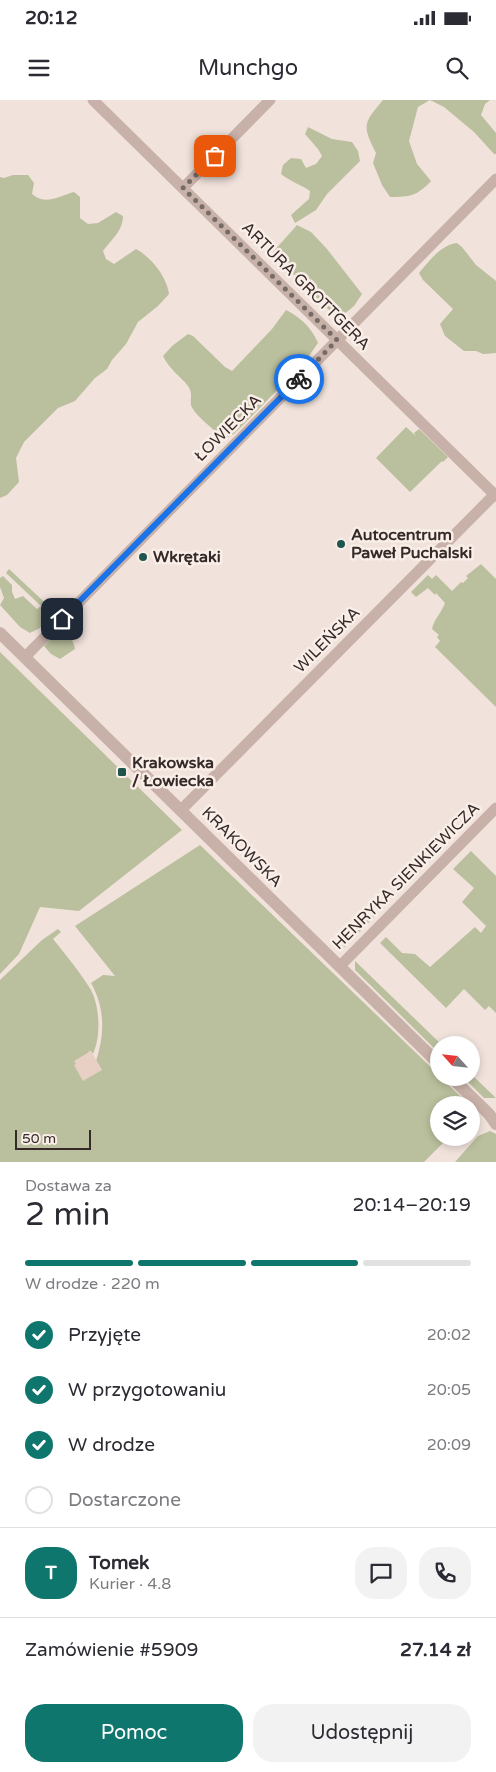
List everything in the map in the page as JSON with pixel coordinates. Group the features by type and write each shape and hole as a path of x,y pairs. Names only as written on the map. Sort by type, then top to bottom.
{"street":[{"name":"ARTURA GROTTGERA","path":"93,100 495,495"},
{"path":"183,188 270,100"},
{"name":"ŁOWIECKA","path":"25,657 496,179"},
{"name":"WILEŃSKA","path":"181,810 495,495"},
{"name":"KRAKOWSKA","path":"0,632 430,1055"},
{"name":"HENRYKA SIENKIEWICZA","path":"340,966 496,808"},
{"path":"461,1086 494,1116"}],"green space":[{"path":"383,100 430,100 418,107 409,141 417,164 431,181 422,190 413,195 390,197 382,185 373,163 376,153 368,136 367,125 368,120"},
{"path":"430,100 490,100 485,104 481,115 496,133 496,154 474,132 444,107"},
{"path":"308,127 332,139 352,142 358,151 360,161 327,194 316,210 295,223 291,215 309,199 310,191 281,174 283,165 291,158 301,159 306,168 316,164 322,156 305,134"},
{"path":"13,175 28,175 34,183 32,194 37,198 47,200 74,192 80,197 80,218 88,224 98,223 116,212 123,216 119,231 103,251 106,259 114,264 136,249 147,257 162,274 169,294 158,306 138,322 126,344 107,369 95,378 75,401 58,408 24,442 16,458 19,482 7,495 0,498 0,177 4,178"},
{"path":"297,225 311,232 327,249 362,294 354,306 338,319 273,252"},
{"path":"457,243 476,265 496,281 496,353 483,354 476,351 464,351 445,336 440,324 453,309 423,280 419,273 441,250"},
{"path":"286,310 305,324 318,343 306,360 252,416 234,434 224,439 193,409 190,389 168,365 163,356 172,346 188,334 193,336 225,367 232,371 272,329"},
{"path":"406,427 416,436 414,433 419,429 448,457 410,492 376,458"},
{"path":"481,564 496,579 496,707 435,647 440,641 437,637 439,635 432,629 445,603 436,593 435,595 428,588 416,597 411,592 428,575 432,579 436,575 452,591 461,582 463,583 468,578 466,576"},
{"path":"9,569 55,612 44,625 30,633 20,627 0,605 4,598 0,587 0,578 3,576 12,585 15,599 23,596 37,609 41,606 6,573"},
{"path":"61,628 70,637 75,649 60,659 51,654 44,646"},
{"path":"0,652 182,830 79,911 40,907 19,954 0,974"},
{"path":"200,845 430,1066 430,1086 450,1086 460,1096 430,1096 430,1146 440,1146 424,1162 0,1162 0,980 42,940 58,929 61,932 53,939 73,964 94,997 98,1013 98,1031 93,1054 91,1051 88,1052 102,1070 96,1061 101,1041 101,1012 96,992 91,983 103,975 115,976 75,926"},
{"path":"471,851 496,876 496,1013 489,1006 485,1010 464,989 446,1008 380,943 386,937 402,953 415,954 430,967 475,927 481,933 486,926 462,902 474,888 453,869"},
{"path":"372,915 374,917 345,947 342,945"},
{"path":"355,961 433,1036 430,1036 430,1044 355,970"},
{"path":"480,1083 496,1098 484,1098 472,1086 480,1086"},
{"path":"490,1131 496,1134 496,1162 455,1162 469,1146 480,1146 480,1135"}],"shaded area":[{"path":"91,1051 102,1070 83,1081 74,1065 76,1064 74,1061"}],"way so far":[{"path":"215,156 183,188 337,340 299,379"}],"place":[{"name":"Autocentrum Paweł Puchalski","path":"341,544"},
{"name":"Wkrętaki","path":"143,557"},
{"name":"Krakowska / Łowiecka","path":"122,772"}],"route":[{"path":"62,619 299,379"}]}
